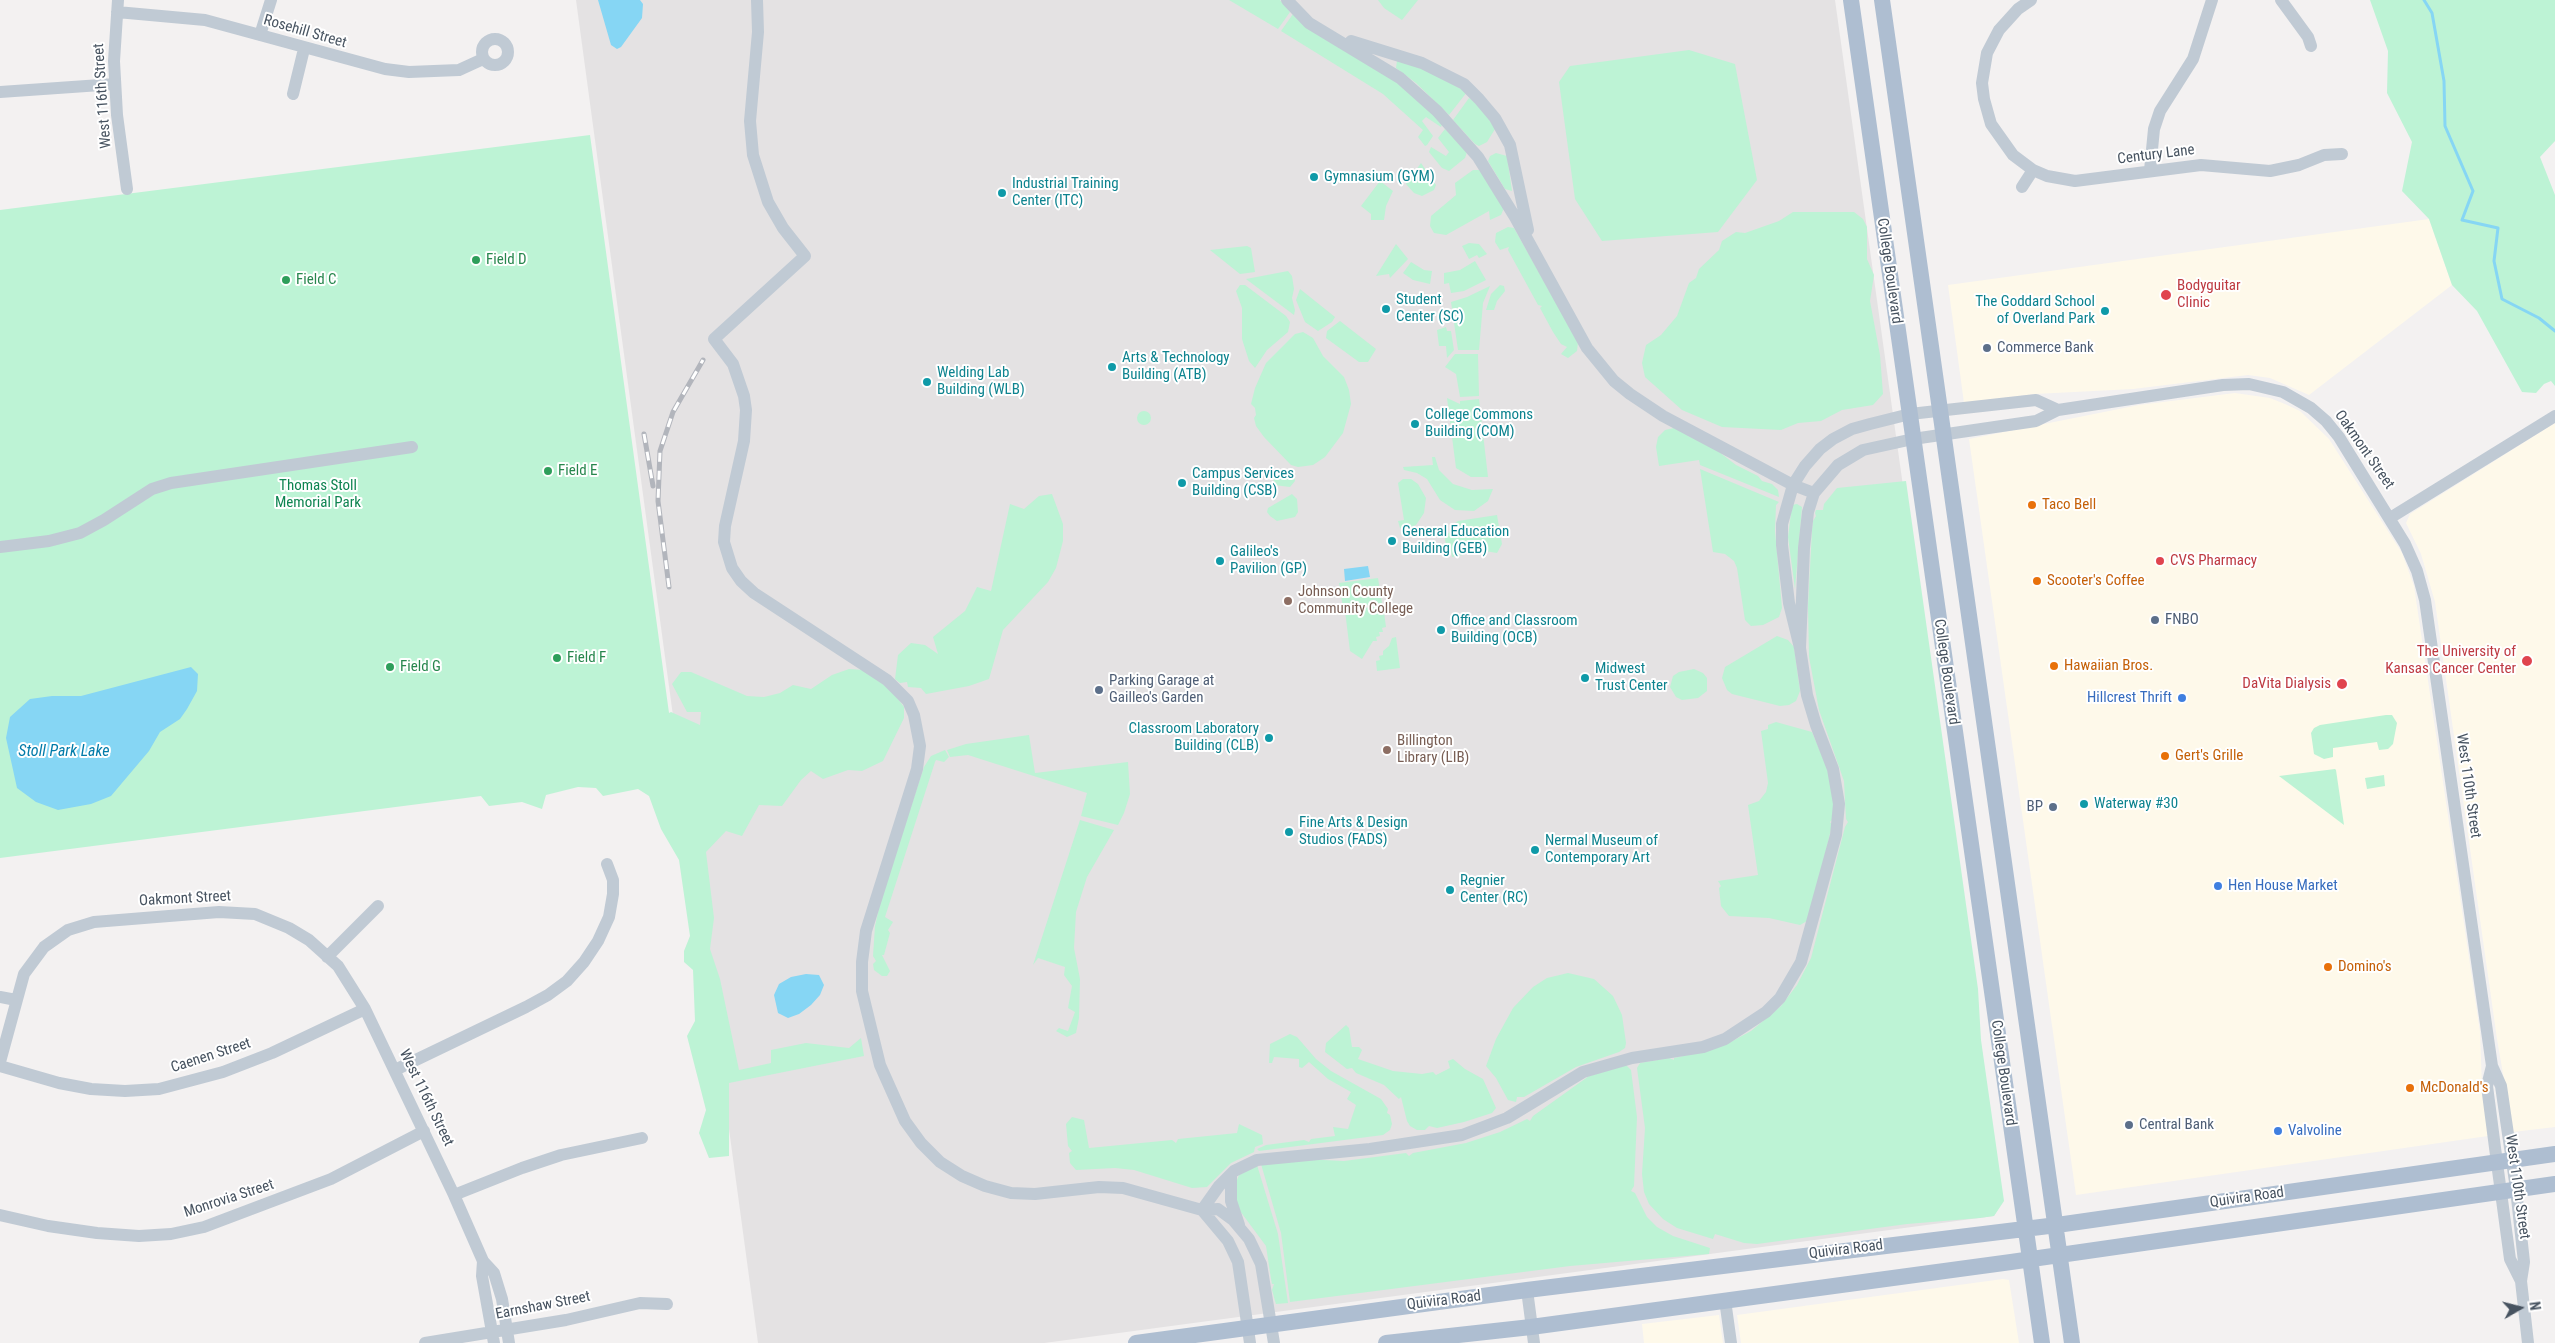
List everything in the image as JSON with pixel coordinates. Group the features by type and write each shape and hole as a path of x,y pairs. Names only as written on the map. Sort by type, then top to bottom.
{"main road":[{"name":"College Boulevard","path":"1851,0 2042,1343"},
{"name":"College Boulevard","path":"1882,0 2057,1225 2072,1343"},
{"name":"Quivira Road","path":"1136,1343 1249,1335 1270,1324 1527,1290 2057,1225 2555,1154"},
{"name":"Quivira Road","path":"1386,1343 1533,1335 1725,1300 2030,1260 2555,1184"}],"street":[{"path":"260,35 271,0"},
{"path":"757,0 758,32 750,121 753,155 762,186 775,215 805,256 714,339 733,364 744,396 746,410 744,441 725,526 724,542 732,568 741,581 754,592 887,680 908,701 914,715 920,746 917,769 866,931 862,962 862,991 880,1065 905,1121 920,1143 940,1162 962,1176 985,1186 1011,1192 1035,1194 1099,1187 1123,1188 1202,1210 1218,1209 1249,1239 1260,1264 1274,1343"},
{"path":"1287,0 1309,23 1378,63 1437,111 1484,164 1587,348 1614,381 1657,412 1793,485 1814,493 1808,512 1804,548 1800,648"},
{"name":"Century Lane","path":"2031,0 2018,9 1999,30 1987,54 1982,83 1986,110 2000,140 2013,155 2033,170 2047,176 2075,181 2150,170 2202,165 2270,172 2299,165 2324,155 2342,154"},
{"path":"2150,170 2154,129 2160,111 2193,59 2212,0"},
{"path":"2281,0 2308,37 2311,46"},
{"name":"Rosehill Street","path":"117,6 205,20 363,65 409,72 459,70 483,59"},
{"name":"West 116th Street","path":"117,6 116,84 127,189"},
{"path":"1325,33 1422,63 1464,84 1479,99 1495,118 1510,145 1533,249"},
{"path":"293,94 304,48"},
{"path":"0,92 116,84"},
{"path":"2022,187 2033,170"},
{"name":"Oakmont Street","path":"1814,493 1826,476 1850,457 1880,445 2036,421 2058,410 2223,385 2249,384 2270,388 2292,397 2326,421 2390,518"},
{"path":"1202,1210 1219,1186 1231,1174 1257,1160 1370,1149 1462,1135 1484,1128 1544,1097 1583,1072 1622,1060 1703,1047 1725,1039 1766,1012 1780,998 1802,962 1838,819 1838,788 1807,695 1800,648 1789,603 1782,545 1786,506 1793,485 1810,460 1833,439 1852,429 1910,414 2036,400 2058,410"},
{"path":"2390,518 2555,416"},
{"path":"0,547 49,541 80,533 152,489 171,483 412,447"},
{"name":"West 110th Street","path":"2390,518 2417,570 2425,600 2492,1066 2501,1086 2504,1162 2508,1190 2510,1259 2521,1281 2528,1343"},
{"path":"395,1070 526,1007 548,995 567,981 584,962 598,941 609,917 613,887 607,864"},
{"path":"327,957 378,906"},
{"name":"Oakmont Street","path":"0,1062 24,974 44,947 68,930 94,922 219,912 255,914 289,928 309,940 327,957"},
{"name":"West 116th Street","path":"327,957 346,978 365,1009 454,1195 483,1261 494,1273 502,1299 508,1337"},
{"path":"0,997 16,1000"},
{"name":"Caenen Street","path":"0,1066 59,1083 90,1089 125,1091 158,1089 223,1072 272,1053 365,1009"},
{"name":"Monrovia Street","path":"0,1216 48,1226 97,1233 139,1236 172,1234 204,1228 331,1179 424,1131"},
{"path":"454,1195 561,1155 642,1138"},
{"path":"1231,1174 1231,1201 1240,1229"},
{"path":"1202,1210 1228,1241 1238,1262 1249,1335"},
{"name":"West 116th Street","path":"483,1261 482,1276 493,1338"},
{"path":"1527,1290 1533,1335"},
{"path":"1725,1300 1731,1343"},
{"name":"Earnshaw Street","path":"425,1343 508,1337 566,1320 640,1303 667,1304"}],"shaded area":[{"name":"Johnson County Community College","path":"576,0 1835,0 2003,1201 1994,1216 1044,1343 758,1343"},
{"path":"2429,219 2452,285 2309,395 2270,378 2248,375 2133,389 2035,394 1964,403 1948,285"},
{"path":"2235,393 2270,398 2300,411 2329,439 2402,553 2414,586 2480,1032 2482,1087 2488,1136 2076,1195 1969,439 2139,405"},
{"path":"2555,423 2555,1127 2513,1132 2497,1039 2435,602 2421,554 2406,523 2410,514"},
{"path":"2003,1279 2009,1280 2019,1343 1741,1343 1737,1315"},
{"path":"1719,1315 1723,1343 1644,1343 1642,1324"}],"green space":[{"path":"1229,0 1280,0 1290,12 1278,29"},
{"path":"1378,0 1418,0 1402,20 1384,8"},
{"path":"2370,0 2555,0 2555,141 2540,157 2555,195 2555,386 2551,381 2544,384 2536,393 2522,392 2477,311 2452,285 2429,219 2402,191 2412,142 2387,93 2388,51"},
{"path":"1293,14 1393,79 1443,122 1441,127 1426,117 1422,121 1433,136 1427,145 1425,146 1418,137 1423,130 1383,94 1281,31"},
{"path":"1689,50 1735,64 1757,180 1718,232 1602,241 1575,199 1559,82 1570,66"},
{"path":"1397,61 1414,64 1467,92 1449,115 1416,83 1396,68"},
{"path":"1469,98 1482,108 1495,129 1487,142 1479,146 1453,120"},
{"path":"1445,129 1467,152 1465,158 1449,171 1442,168 1429,152 1431,147 1446,156 1449,152 1438,138"},
{"name":"Thomas Stoll Memorial Park","path":"590,135 669,713 671,712 700,725 701,712 687,712 672,684 681,672 691,672 747,696 764,697 780,693 793,685 811,689 832,675 849,669 864,670 892,691 904,707 904,718 883,761 862,771 848,770 823,779 811,771 801,780 782,806 759,805 742,836 726,831 706,852 714,918 710,949 720,979 739,1070 771,1063 771,1050 806,1043 849,1048 861,1038 864,1056 729,1083 729,1156 709,1158 699,1133 706,1110 687,1036 695,1021 693,970 684,962 684,951 690,936 679,860 661,829 649,796 638,789 603,796 596,788 578,787 546,795 542,809 522,802 489,806 481,796 0,858 0,210"},
{"path":"1496,153 1507,156 1512,191 1505,189 1488,161 1490,156"},
{"path":"1421,163 1436,185 1434,190 1422,196 1414,193 1406,184"},
{"path":"1473,170 1481,170 1504,208 1501,215 1490,220 1489,211 1446,235 1434,233 1430,226 1431,216 1456,195 1455,183"},
{"path":"1380,181 1393,191 1386,206 1384,220 1371,220 1371,214 1361,206"},
{"path":"1793,212 1854,212 1863,219 1867,227 1867,259 1874,275 1870,301 1880,355 1883,394 1873,405 1842,410 1821,421 1798,423 1781,430 1722,427 1682,410 1645,377 1642,363 1646,345 1661,335 1677,316 1689,283 1696,278 1699,269 1719,250 1722,241 1736,232 1745,233 1779,221"},
{"path":"1508,227 1514,228 1578,342 1577,351 1568,358 1561,354 1567,347 1561,344 1553,332 1540,308 1542,306 1538,305 1508,250 1509,247 1500,250 1495,242 1496,233"},
{"path":"1469,243 1479,244 1487,254 1479,258 1477,255 1469,259 1462,246"},
{"path":"1396,244 1408,259 1390,278 1389,274 1376,276"},
{"path":"1247,246 1251,248 1255,272 1240,274 1210,250"},
{"path":"1475,261 1486,280 1464,291 1451,293 1449,283 1444,284 1444,273 1460,270"},
{"path":"1411,262 1424,270 1432,271 1430,284 1413,280 1403,273"},
{"path":"1288,271 1292,276 1294,289 1292,298 1295,310 1294,315 1246,279"},
{"path":"1240,285 1245,285 1286,316 1290,322 1288,332 1267,350 1255,368 1249,361 1242,339 1242,308 1236,291"},
{"path":"1500,285 1504,286 1505,291 1497,301 1494,310 1486,310 1491,294"},
{"path":"1490,286 1483,303 1479,350 1458,350 1451,302"},
{"path":"1300,289 1335,317 1332,322 1318,331 1305,322 1296,300"},
{"path":"1340,321 1376,349 1368,362 1359,362 1326,338 1327,331"},
{"path":"1446,327 1447,331 1451,331 1454,350 1447,358 1446,346 1439,346 1437,330"},
{"path":"1303,332 1313,338 1323,356 1344,377 1349,390 1351,404 1343,433 1325,457 1313,465 1298,467 1291,465 1264,437 1256,426 1254,418 1256,415 1255,408 1251,404 1255,388 1266,363 1295,334"},
{"path":"1455,354 1478,354 1479,396 1460,397 1456,374 1445,367"},
{"path":"1447,398 1460,404 1460,401 1479,399 1488,477 1471,477 1456,468"},
{"path":"1141,411 1147,411 1151,418 1147,425 1141,425 1137,421 1137,415"},
{"path":"1674,428 1688,434 1689,437 1710,445 1736,465 1758,476 1762,481 1772,484 1778,490 1779,497 1700,465 1699,460 1659,466 1656,447 1658,437 1665,430"},
{"path":"1432,457 1435,457 1439,470 1453,484 1472,490 1493,489 1488,501 1474,511 1455,510 1440,500 1427,479 1417,473 1404,470 1403,467 1433,465"},
{"path":"1700,469 1779,502 1776,505 1775,531 1782,608 1779,617 1763,625 1751,626 1745,620 1737,568 1734,561 1725,554 1713,552"},
{"path":"1281,471 1290,471 1294,475 1295,481 1290,487 1274,485 1273,474"},
{"path":"1403,479 1411,479 1418,484 1426,498 1424,513 1416,525 1413,526 1414,531 1406,532 1400,528 1398,521 1404,520 1398,483"},
{"path":"1906,481 1978,989 1981,1040 2004,1201 1994,1216 1980,1218 1907,1224 1757,1244 1744,1243 1715,1234 1713,1239 1677,1228 1663,1219 1649,1204 1644,1192 1642,1174 1645,1128 1637,1068 1640,1063 1669,1058 1674,1060 1674,1058 1725,1045 1751,1031 1781,1006 1797,985 1811,958 1845,827 1848,822 1846,819 1844,781 1819,710 1809,657 1808,606 1813,521 1816,516 1816,510 1823,510 1824,504 1837,488"},
{"path":"1052,494 1063,524 1063,541 1056,568 1048,582 1003,630 989,679 969,686 926,694 921,688 908,687 907,682 900,683 895,679 898,655 911,643 925,645 938,654 933,637 965,611 977,587 991,591 1010,504 1024,509 1039,496"},
{"path":"1292,494 1297,499 1298,512 1295,517 1277,521 1270,516 1267,512 1268,508"},
{"path":"1797,504 1802,507 1795,589 1788,537 1792,505"},
{"path":"1497,515 1502,544 1497,553 1485,551 1472,554 1471,548 1466,547 1463,555 1452,557 1450,544 1446,545 1444,534 1449,533 1454,524 1458,521"},
{"path":"1378,578 1382,603 1343,608 1339,583"},
{"path":"1383,605 1386,627 1382,628 1383,632 1379,632 1380,636 1376,637 1377,641 1373,641 1362,659 1350,651 1345,611"},
{"path":"1777,636 1788,640 1794,647 1800,691 1796,701 1789,705 1780,706 1732,694 1727,690 1722,678 1725,667"},
{"path":"1396,637 1400,668 1377,671 1376,661 1380,660 1379,656 1383,655 1383,651 1389,646 1392,638"},
{"path":"1694,669 1703,673 1707,678 1707,691 1698,698 1682,700 1676,697 1670,687 1673,676 1679,672"},
{"path":"2392,715 2397,723 2393,744 2388,749 2379,750 2377,742 2333,748 2333,757 2324,759 2314,754 2311,733 2314,728 2320,725"},
{"path":"1776,722 1812,732 1828,770 1834,804 1832,820 1830,822 1832,825 1816,893 1807,921 1800,925 1769,918 1729,916 1721,906 1719,888 1721,886 1718,881 1758,875 1748,805 1759,801 1766,792 1768,783 1761,731 1768,729 1768,725"},
{"path":"1029,735 1035,773 1128,762 1130,794 1118,825 1081,816 1087,793 968,755 950,757 947,750 966,744"},
{"path":"945,750 949,757 944,762 936,760 935,762 885,917 893,922 888,930 890,933 884,955 882,955 890,971 887,976 882,976 874,970 873,964 876,961 873,956 875,926 882,895 924,767 931,756"},
{"path":"2336,770 2344,825 2279,776"},
{"path":"2384,775 2385,786 2367,789 2365,778"},
{"path":"1080,820 1114,830 1087,877 1076,912 1074,948 1080,979 1079,1018 1076,1033 1067,1037 1056,1031 1059,1028 1068,1031 1075,1012 1068,1008 1072,986 1064,975 1065,967 1038,958 1033,965"},
{"path":"1568,973 1594,979 1613,996 1622,1015 1625,1048 1619,1052 1576,1067 1524,1097 1517,1097 1516,1102 1508,1100 1496,1078 1486,1066 1496,1039 1513,1008 1533,987 1547,978"},
{"path":"1346,1025 1349,1028 1352,1047 1359,1047 1362,1050 1358,1059 1393,1071 1422,1074 1433,1072 1436,1075 1450,1068 1448,1061 1453,1059 1465,1069 1483,1079 1496,1108 1492,1113 1464,1122 1437,1128 1429,1126 1425,1130 1417,1130 1410,1126 1407,1121 1401,1097 1399,1099 1384,1085 1356,1073 1352,1068 1347,1069 1325,1052 1326,1043"},
{"path":"1290,1034 1297,1037 1316,1059 1331,1071 1381,1099 1388,1109 1387,1113 1390,1115 1392,1124 1390,1130 1383,1135 1259,1151 1257,1149 1266,1145 1304,1140 1309,1142 1311,1139 1335,1136 1333,1127 1348,1129 1356,1105 1347,1099 1351,1092 1328,1079 1309,1062 1302,1068 1299,1067 1299,1059 1274,1057 1272,1063 1269,1063 1270,1044"},
{"path":"1626,1065 1631,1070 1637,1117 1634,1186 1631,1191 1635,1193 1647,1217 1657,1227 1673,1236 1710,1248 1709,1254 1570,1266 1290,1302 1281,1233 1261,1164 1303,1159 1344,1161 1406,1153 1409,1156 1413,1153 1466,1143 1500,1132 1527,1119 1530,1121 1533,1116 1589,1076"},
{"path":"1072,1117 1084,1120 1089,1148 1172,1140 1176,1143 1178,1139 1237,1133 1239,1124 1262,1135 1263,1144 1255,1147 1254,1152 1231,1163 1207,1187 1192,1188 1134,1170 1115,1168 1076,1170 1070,1163 1069,1153 1072,1151 1068,1146 1066,1124"},
{"path":"1257,1165 1278,1234 1288,1303 1276,1304 1272,1290 1274,1284 1272,1284 1266,1246 1240,1211 1233,1190 1239,1175"}],"water":[{"path":"598,0 640,0 643,4 642,18 621,47 617,49 611,45"},
{"path":"1368,566 1370,577 1345,581 1344,569"},
{"name":"Stoll Park Lake","path":"191,667 198,674 197,691 187,709 180,719 160,732 149,751 111,796 91,804 58,810 36,802 17,788 6,738 10,717 30,699 52,696 81,696"},
{"path":"806,974 819,975 824,985 820,995 799,1014 788,1018 778,1013 774,995 779,984 791,977"}],"waterway":[{"path":"2424,0 2432,13 2444,81 2445,126 2473,191 2462,220 2498,228 2494,261 2502,299 2539,318 2555,331"}],"railway":[{"path":"669,587 658,501 660,451 673,412 703,360"},
{"path":"644,434 653,486"}],"place":[{"name":"Gymnasium (GYM)","path":"1314,177"},
{"name":"Industrial Training Center (ITC)","path":"1002,193"},
{"name":"Field D","path":"476,260"},
{"name":"Field C","path":"286,280"},
{"name":"Bodyguitar Clinic","path":"2166,295"},
{"name":"Student Center (SC)","path":"1386,309"},
{"name":"The Goddard School of Overland Park","path":"2105,311"},
{"name":"Commerce Bank","path":"1987,348"},
{"name":"Arts & Technology Building (ATB)","path":"1112,367"},
{"name":"Welding Lab Building (WLB)","path":"927,382"},
{"name":"College Commons Building (COM)","path":"1415,424"},
{"name":"Field E","path":"548,471"},
{"name":"Campus Services Building (CSB)","path":"1182,483"},
{"name":"Taco Bell","path":"2032,505"},
{"name":"General Education Building (GEB)","path":"1392,541"},
{"name":"Galileo's Pavilion (GP)","path":"1220,561"},
{"name":"CVS Pharmacy","path":"2160,561"},
{"name":"Scooter's Coffee","path":"2037,581"},
{"name":"Johnson County Community College","path":"1288,601"},
{"name":"FNBO","path":"2155,620"},
{"name":"Office and Classroom Building (OCB)","path":"1441,630"},
{"name":"Field F","path":"557,658"},
{"name":"The University of Kansas Cancer Center","path":"2527,661"},
{"name":"Hawaiian Bros.","path":"2054,666"},
{"name":"Field G","path":"390,667"},
{"name":"Midwest Trust Center","path":"1585,678"},
{"name":"DaVita Dialysis","path":"2342,684"},
{"name":"Parking Garage at Gailleo's Garden","path":"1099,690"},
{"name":"Hillcrest Thrift","path":"2182,698"},
{"name":"Classroom Laboratory Building (CLB)","path":"1269,738"},
{"name":"Billington Library (LIB)","path":"1387,750"},
{"name":"Gert's Grille","path":"2165,756"},
{"name":"Waterway #30","path":"2084,804"},
{"name":"BP","path":"2053,807"},
{"name":"Fine Arts & Design Studios (FADS)","path":"1289,832"},
{"name":"Nermal Museum of Contemporary Art","path":"1535,850"},
{"name":"Hen House Market","path":"2218,886"},
{"name":"Regnier Center (RC)","path":"1450,890"},
{"name":"Domino's","path":"2328,967"},
{"name":"McDonald's","path":"2410,1088"},
{"name":"Central Bank","path":"2129,1125"},
{"name":"Valvoline","path":"2278,1131"}]}
